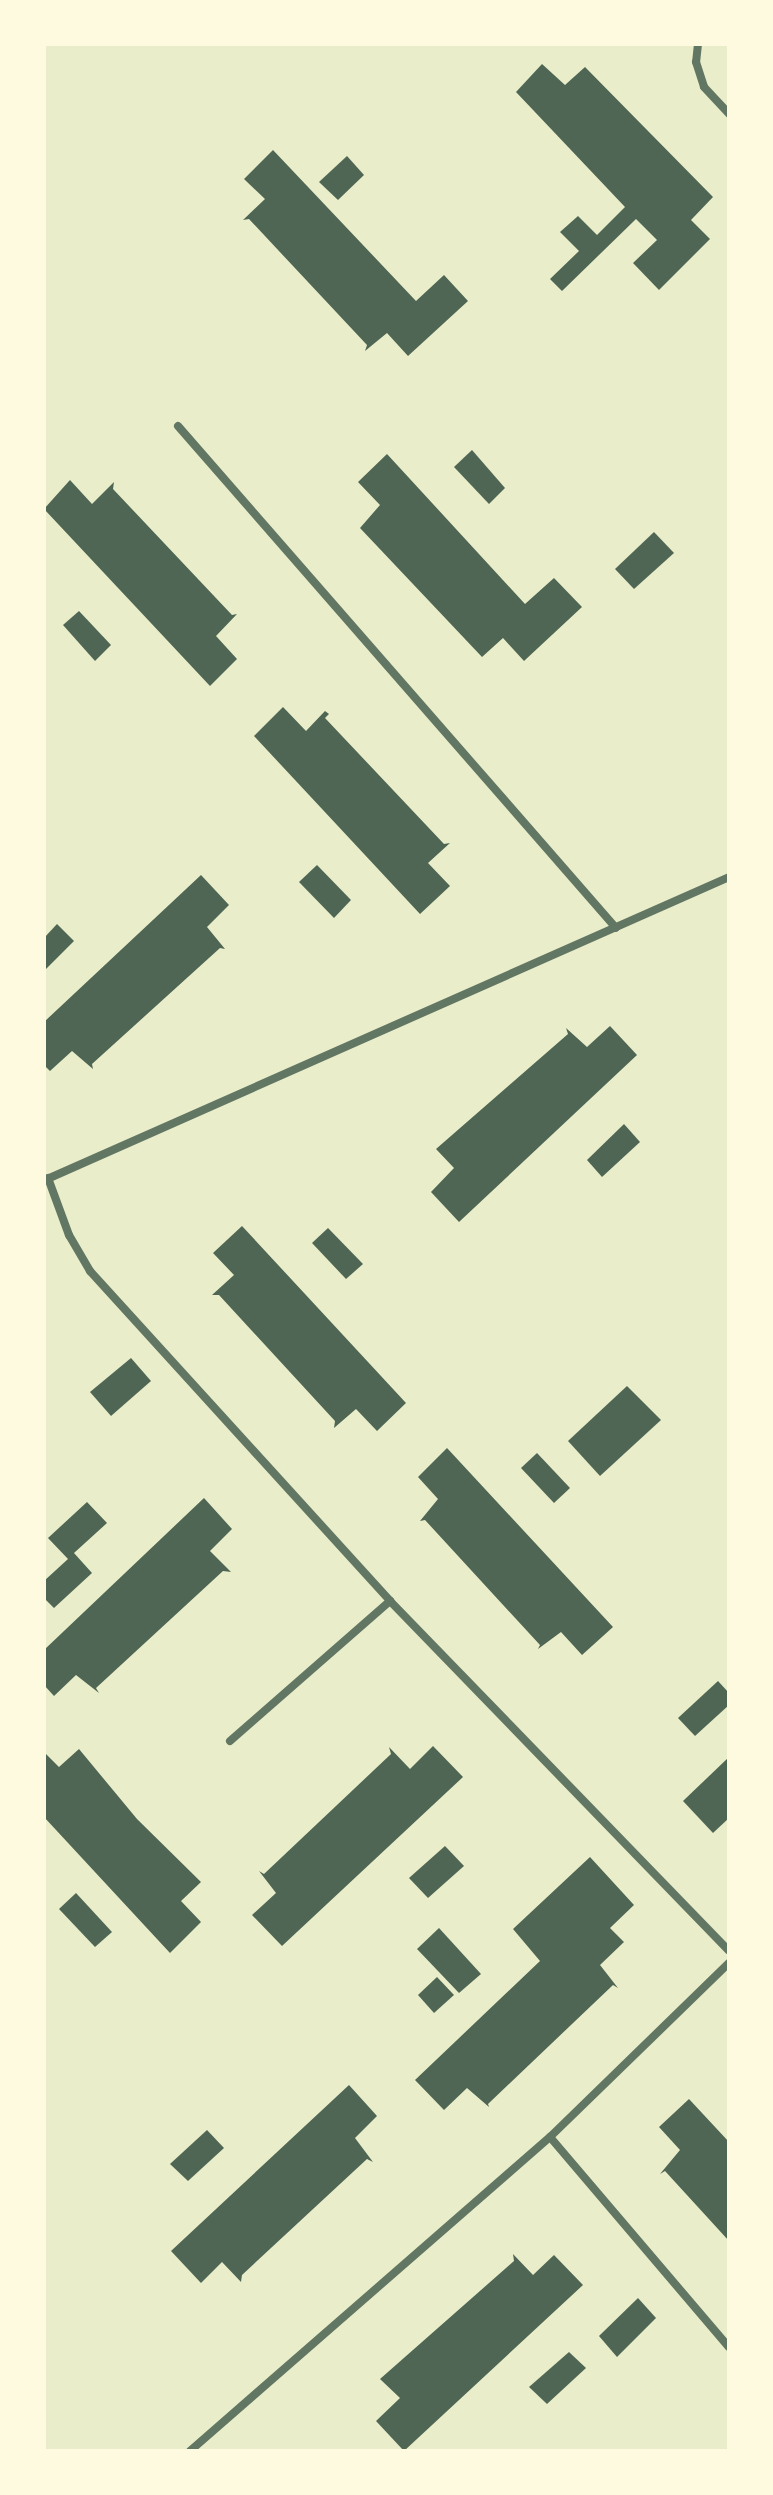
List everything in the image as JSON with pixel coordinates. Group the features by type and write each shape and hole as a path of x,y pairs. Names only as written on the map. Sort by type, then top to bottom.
{"street":[{"path":"698,44 696,62 704,87 729,114"},
{"path":"178,426 616,928"},
{"path":"729,877 46,1179 69,1235 90,1271 390,1601 729,1951"},
{"path":"230,1741 390,1601"},
{"path":"190,2451 550,2137 729,1963"},
{"path":"550,2137 729,2347"}],"building":[{"path":"542,64 565,85 585,67 713,197 691,220 710,239 659,290 633,263 657,240 636,219 562,291 550,279 579,251 560,232 578,216 597,235 625,207 516,92"},
{"path":"273,150 416,301 444,275 468,301 408,356 387,333 365,351 367,345 249,219 243,220 265,199 244,179"},
{"path":"347,156 364,175 338,200 319,182"},
{"path":"472,450 505,488 489,504 454,467"},
{"path":"387,454 525,604 554,578 582,607 524,661 503,638 482,657 360,528 380,505 358,482"},
{"path":"70,480 92,504 114,482 113,489 232,615 237,614 216,636 237,659 210,686 44,509"},
{"path":"654,532 674,553 634,589 615,569"},
{"path":"79,611 111,645 95,661 63,625"},
{"path":"283,707 306,731 325,711 329,714 325,718 444,844 450,843 428,863 450,886 420,914 254,736"},
{"path":"317,865 351,900 334,918 299,882"},
{"path":"201,875 229,905 207,927 225,949 220,948 92,1064 93,1069 72,1051 50,1071 44,1065 44,1022"},
{"path":"57,924 74,941 44,971 44,938"},
{"path":"610,1026 637,1055 459,1222 431,1192 454,1168 436,1149 568,1034 566,1028 587,1047"},
{"path":"624,1124 640,1142 602,1177 587,1160"},
{"path":"242,1226 406,1403 377,1431 356,1409 334,1428 335,1421 219,1295 212,1295 234,1275 213,1253"},
{"path":"328,1228 363,1264 346,1279 312,1243"},
{"path":"131,1358 151,1381 111,1416 90,1392"},
{"path":"627,1386 661,1420 600,1476 568,1441"},
{"path":"447,1448 613,1627 582,1655 561,1632 538,1649 540,1645 425,1520 420,1521 438,1499 418,1477"},
{"path":"537,1453 570,1488 554,1503 521,1468"},
{"path":"204,1498 232,1529 210,1551 231,1572 223,1571 96,1688 99,1693 76,1675 54,1696 44,1685 44,1650"},
{"path":"87,1502 107,1523 74,1553 92,1573 54,1608 44,1598 44,1581 68,1559 48,1538"},
{"path":"718,1681 729,1693 729,1705 695,1736 678,1718"},
{"path":"433,1746 463,1777 282,1946 252,1915 276,1893 259,1871 264,1874 391,1754 389,1747 410,1769"},
{"path":"79,1749 137,1819 201,1882 181,1901 201,1922 170,1953 44,1817 44,1752 59,1767"},
{"path":"729,1757 729,1818 713,1833 683,1801"},
{"path":"445,1846 464,1866 428,1898 409,1878"},
{"path":"590,1857 634,1905 610,1928 624,1942 600,1965 618,1988 613,1985 488,2104 489,2107 467,2088 444,2110 415,2080 540,1961 513,1929"},
{"path":"76,1893 112,1932 95,1947 59,1909"},
{"path":"439,1928 481,1974 459,1993 417,1949"},
{"path":"437,1977 454,1995 434,2013 418,1995"},
{"path":"349,2085 377,2116 355,2138 373,2162 367,2159 242,2275 241,2282 222,2262 201,2283 171,2251"},
{"path":"689,2099 729,2142 729,2241 665,2171 660,2174 680,2150 659,2127"},
{"path":"207,2130 224,2148 188,2181 170,2164"},
{"path":"513,2254 533,2275 554,2255 583,2285 404,2451 376,2421 400,2398 380,2379 514,2261"},
{"path":"638,2298 656,2318 617,2357 599,2336"},
{"path":"569,2352 586,2368 547,2404 529,2387"}]}
